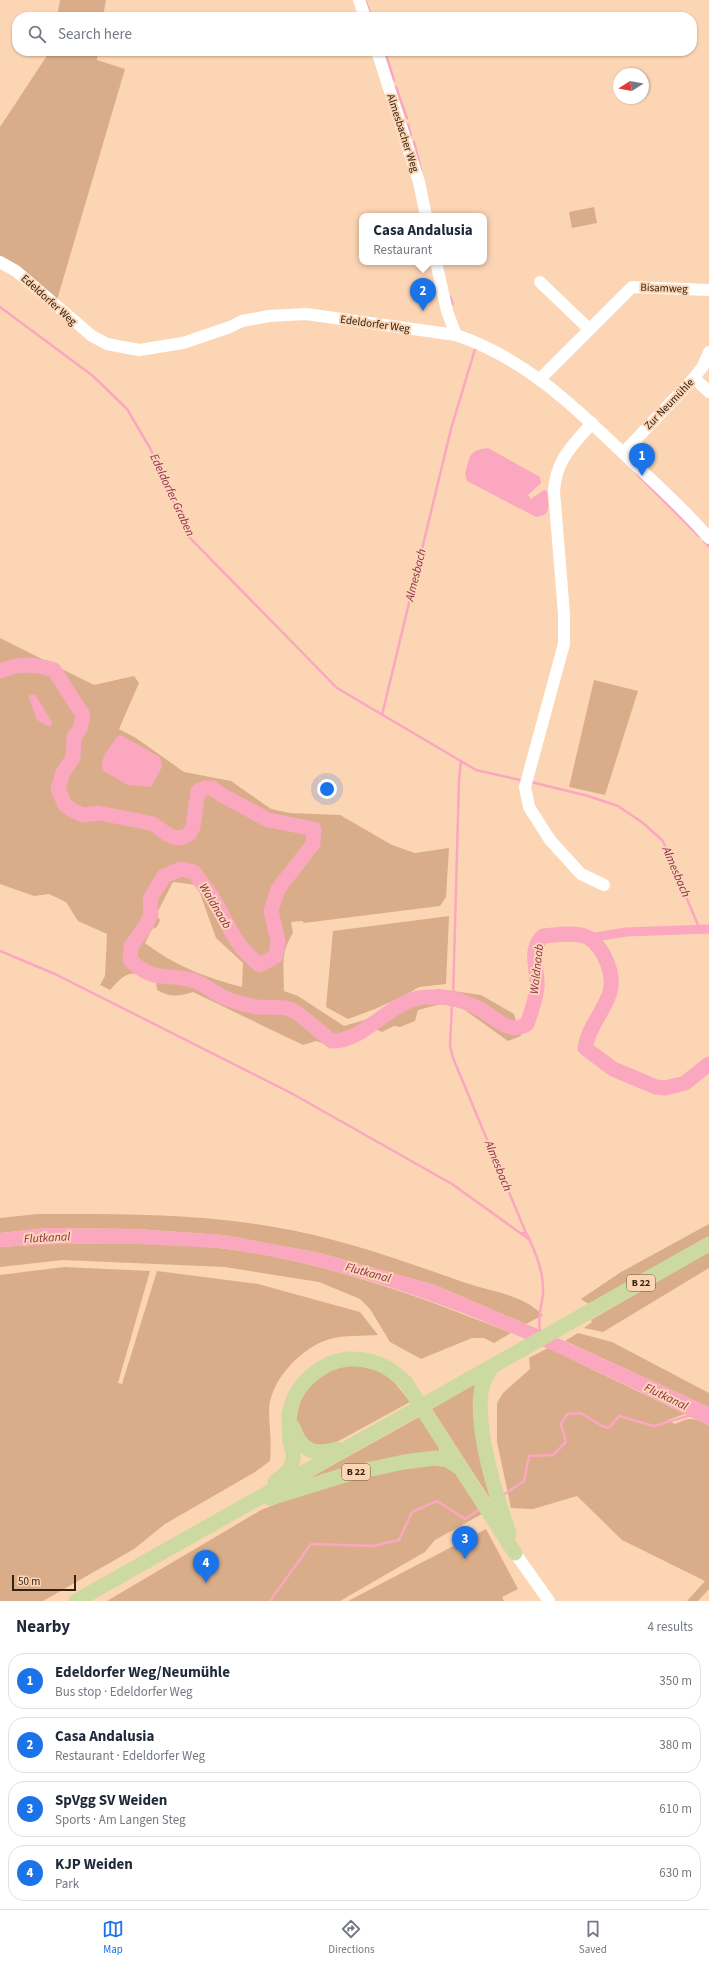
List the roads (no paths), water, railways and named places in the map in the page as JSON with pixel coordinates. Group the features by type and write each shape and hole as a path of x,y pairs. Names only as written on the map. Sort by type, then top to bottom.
{"main road":[{"name":"B 22","path":"76,1601 709,1244"},
{"path":"251,1502 290,1468 294,1459 290,1439 289,1417 293,1403 307,1379 332,1363 356,1359 372,1361 397,1373 406,1383 438,1434 502,1525 515,1553"},
{"path":"491,1368 484,1380 481,1393 481,1418 486,1453 502,1525"},
{"path":"289,1417 297,1438 312,1452 324,1453 360,1441"},
{"name":"B 22","path":"251,1502 282,1495 319,1482 372,1468 404,1462 435,1458 448,1460 461,1468"}],"street":[{"path":"358,0 363,12"},
{"name":"Almesbacher Weg","path":"379,56 419,182 425,213"},
{"name":"Edeldorfer Weg","path":"0,262 16,271 92,336 107,344 139,350 182,343 230,327 242,321 269,316 306,314 456,335 495,351 540,379 592,423 693,520 709,538"},
{"path":"437,265 447,310 456,335"},
{"path":"540,282 589,329"},
{"name":"Bisamweg","path":"540,379 632,287 709,290"},
{"name":"Zur Neumühle","path":"623,453 694,378 703,366 709,352"},
{"path":"694,378 709,392"},
{"path":"592,423 560,462 555,476 554,491 564,614 564,644 526,782 529,807 550,840 581,874 604,885"},
{"path":"515,1553 549,1601"}],"water":[{"path":"488,448 540,477 541,483 528,495 531,499 544,490 547,491 548,508 545,514 536,517 467,481 465,474 471,455 481,449"},
{"path":"35,694 52,722 50,727 37,720 29,698 29,695"},
{"path":"121,735 160,757 162,767 151,787 128,785 103,771 102,762 104,757 118,736"},
{"name":"Flutkanal","path":"47,1228 136,1229 223,1235 320,1253 435,1285 540,1330 709,1407 709,1426 594,1370 475,1318 354,1276 291,1260 221,1248 109,1244 0,1247 0,1233"}],"waterway":[{"name":"Almesbach","path":"365,0 370,12"},
{"name":"Almesbach","path":"387,56 394,80"},
{"name":"Almesbach","path":"396,87 407,118"},
{"name":"Almesbach","path":"408,124 411,135"},
{"name":"Almesbach","path":"414,142 421,170"},
{"name":"Almesbach","path":"450,297 453,304"},
{"name":"Edeldorfer Graben","path":"0,307 93,376 127,409 150,448 190,538 337,688 476,770 524,781"},
{"name":"Almesbach","path":"382,715 451,429 475,349 477,349"},
{"path":"636,473 699,536"},
{"path":"704,541 709,546"},
{"name":"Waldnaab","path":"0,671 7,668 27,665 40,666 54,670 83,715 80,729 74,737 73,758 63,772 58,789 65,805 74,811 83,815 98,813 153,824 167,834 176,838 184,837 189,834 193,827 198,791 204,788 212,788 268,820 314,829 313,844 278,889 271,911 278,941 276,956 260,965 252,959 235,938 215,901 194,872 181,869 164,876 150,899 151,914 145,927 131,946 130,960 147,972 154,975 185,978 195,981 221,996 243,1004 257,1007 290,1009 332,1041 345,1039 357,1034 392,1010 417,998 442,997 468,1003 484,1011 502,1024 514,1028 527,1024 536,996 537,980 535,954 538,941 543,936 567,934 579,935 589,938 600,949 608,964 611,980 609,995 592,1027 585,1048 613,1069 656,1087 665,1088 685,1083 709,1064"},
{"name":"Almesbach","path":"453,999 459,780 461,761"},
{"name":"Almesbach","path":"531,782 588,796 618,806 643,823 663,841 700,930"},
{"name":"Waldnaab","path":"589,938 626,932 709,929"},
{"path":"0,951 55,974 291,1093 452,1184 530,1240 526,1233 522,1233"},
{"name":"Almesbach","path":"452,1002 450,1046 453,1058 526,1233"},
{"name":"Almesbach","path":"529,1239 537,1258 543,1286 539,1315 540,1330"},
{"name":"Flutkanal","path":"503,1495 524,1481 529,1456 553,1455 566,1442 561,1424 567,1414 581,1413 602,1426 609,1428 619,1416 654,1426 691,1415"},
{"path":"270,1601 311,1544 373,1546 399,1540 412,1512 437,1501 465,1519 480,1509"}],"place":[{"name":"Casa Andalusia","path":"423,311"},
{"name":"Edeldorfer Weg/Neumühle","path":"642,476"},
{"name":"SpVgg SV Weiden","path":"465,1559"},
{"name":"KJP Weiden","path":"206,1583"}]}
